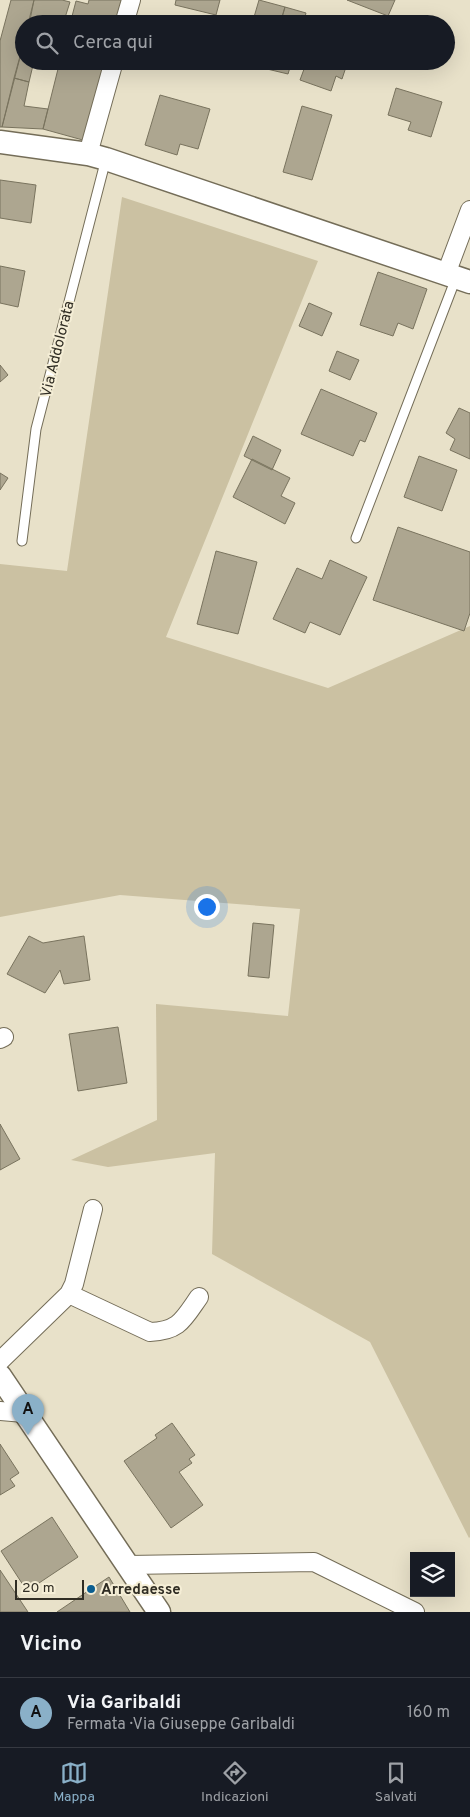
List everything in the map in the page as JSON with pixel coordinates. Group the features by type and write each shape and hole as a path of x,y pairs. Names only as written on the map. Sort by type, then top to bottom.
{"street":[{"path":"127,15 131,0"},
{"path":"97,157 112,70"},
{"path":"0,142 97,157 457,278 470,210"},
{"path":"0,1361 69,1294 74,1284 93,1209"},
{"path":"69,1294 150,1332 173,1328 184,1318 199,1297"},
{"path":"0,1376 159,1612"},
{"path":"0,1411 24,1412"},
{"path":"128,1565 314,1562 415,1612"}],"lane":[{"name":"Via Addolorata","path":"22,541 36,429 97,157"},
{"path":"356,538 457,278"}],"shaded area":[{"path":"122,197 318,261 166,637 328,688 470,626 469,1538 370,1342 212,1254 215,1153 108,1167 71,1160 157,1120 156,1004 288,1016 300,909 120,895 0,917 0,564 67,571"}],"building":[{"path":"11,0 34,0 30,15 15,15 15,70 17,70 2,127 0,127 0,41"},
{"path":"34,0 62,0 70,2 66,15 31,15"},
{"path":"89,0 127,0 123,15 72,15 76,1 88,4"},
{"path":"176,0 220,0 216,15 175,5"},
{"path":"259,0 285,7 283,15 255,15"},
{"path":"347,0 395,0 388,15"},
{"path":"285,7 306,13 305,15 283,15"},
{"path":"16,70 32,70 29,82 14,78"},
{"path":"58,70 109,70 90,142 43,129"},
{"path":"271,70 289,70 288,74"},
{"path":"304,70 345,70 342,79 336,76 331,91 300,80"},
{"path":"14,78 29,82 24,106 48,109 43,129 2,127"},
{"path":"396,88 442,102 431,137 408,130 411,122 388,115"},
{"path":"160,95 210,109 198,149 180,144 177,155 145,145"},
{"path":"302,106 332,115 312,180 283,172"},
{"path":"0,180 36,185 31,223 0,218"},
{"path":"0,266 25,271 18,307 0,303"},
{"path":"378,272 427,289 413,329 398,323 393,336 360,325"},
{"path":"309,303 332,313 322,336 299,326"},
{"path":"337,351 359,360 350,380 329,371"},
{"path":"0,365 8,375 0,382"},
{"path":"321,389 377,413 365,442 360,440 353,456 301,434"},
{"path":"459,408 470,413 470,459 450,450 455,439 446,433"},
{"path":"253,436 281,450 272,470 244,456"},
{"path":"419,456 457,470 442,511 404,497"},
{"path":"252,459 290,478 281,496 295,503 285,524 233,497"},
{"path":"0,473 8,478 0,490"},
{"path":"398,527 470,552 470,613 464,631 373,600"},
{"path":"216,551 257,562 238,634 197,624"},
{"path":"330,560 367,577 340,635 310,622 305,633 273,619 297,568 322,579"},
{"path":"253,923 274,925 269,978 248,976"},
{"path":"29,936 43,943 84,936 90,980 64,984 60,970 45,993 7,974"},
{"path":"118,1027 127,1083 78,1091 69,1034"},
{"path":"0,1124 20,1159 0,1170"},
{"path":"172,1423 195,1455 189,1459 192,1463 179,1472 203,1505 171,1528 124,1461 157,1438 155,1435"},
{"path":"0,1444 19,1473 10,1479 15,1486 0,1495"},
{"path":"52,1517 78,1557 27,1591 1,1551"},
{"path":"0,1570 28,1612 0,1612"},
{"path":"109,1577 130,1612 57,1612 91,1589"}],"place":[{"name":"Via Garibaldi","path":"28,1435"},
{"name":"Arredaesse","path":"91,1589"}]}
